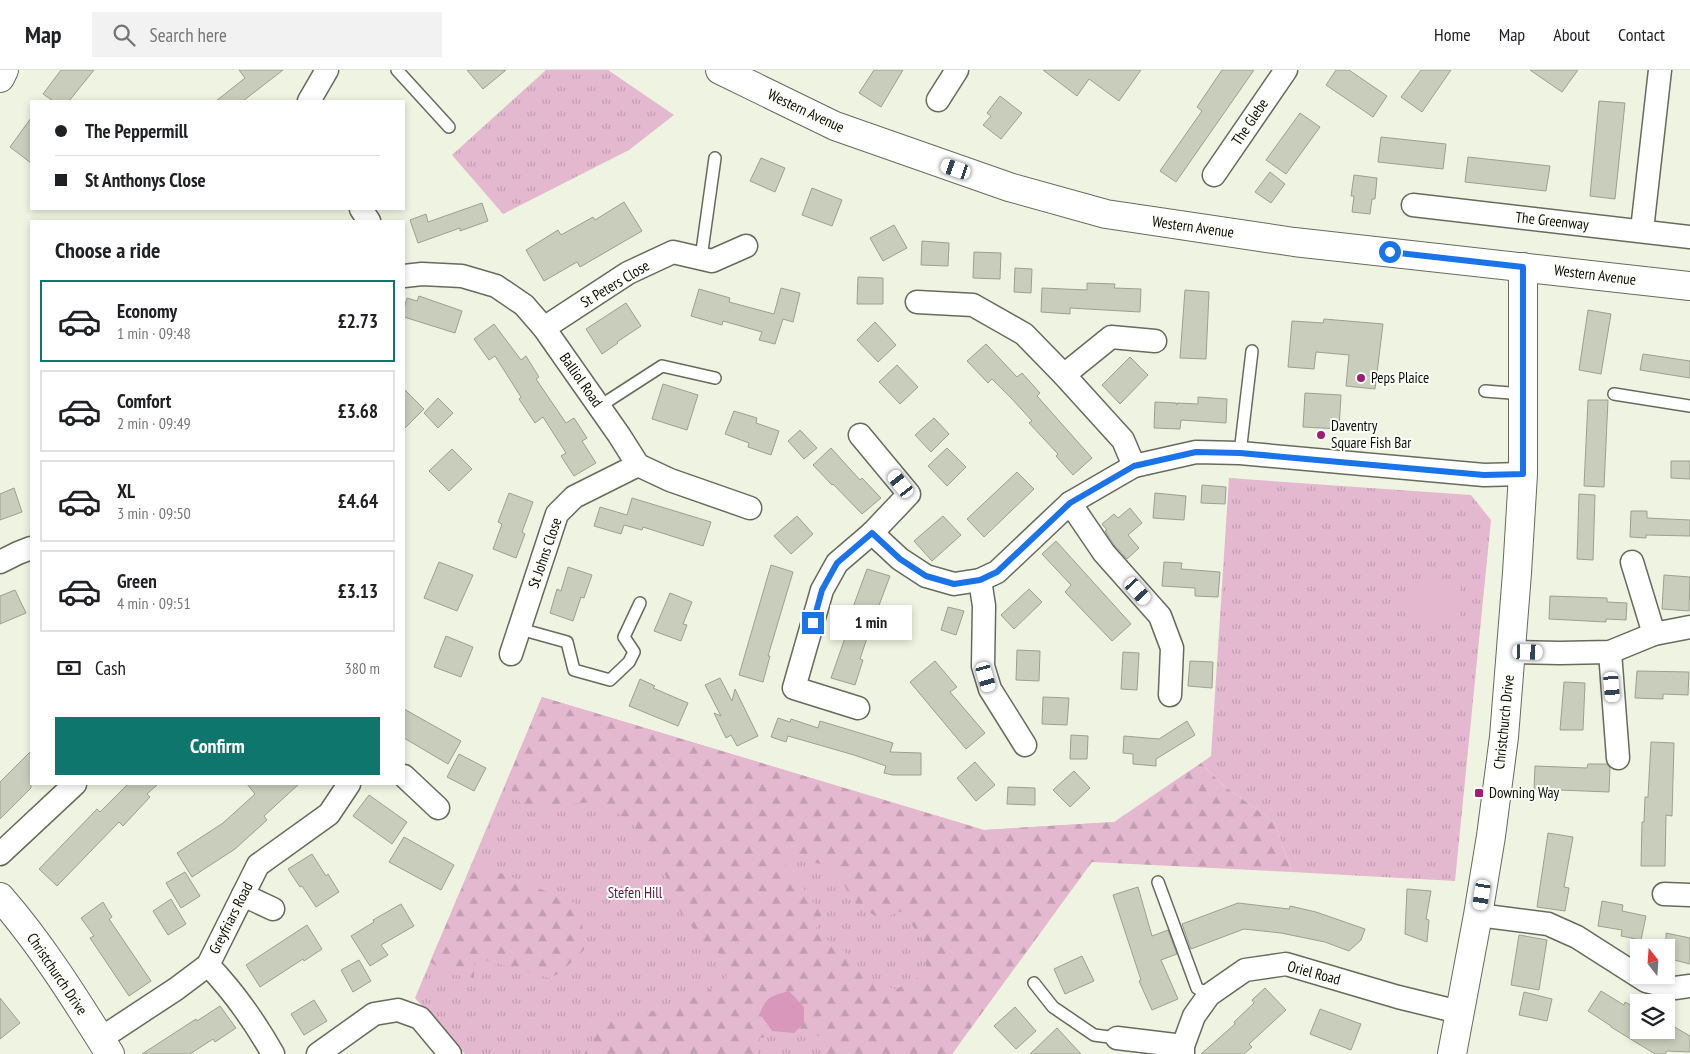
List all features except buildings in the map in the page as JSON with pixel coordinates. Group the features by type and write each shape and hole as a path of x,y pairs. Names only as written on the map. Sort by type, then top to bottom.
{"street":[{"path":"0,78 4,70"},
{"path":"310,100 327,70"},
{"name":"Western Avenue","path":"720,70 835,126 1008,187 1106,214 1294,242 1690,286"},
{"path":"938,100 957,70"},
{"name":"The Glebe","path":"1214,175 1286,70"},
{"path":"1642,230 1660,70"},
{"name":"The Greenway","path":"1413,206 1642,230 1690,237"},
{"name":"St Peters Close","path":"544,328 628,273 673,252 712,261 746,246"},
{"name":"Christchurch Drive","path":"1452,1054 1491,836 1503,747 1512,652 1523,474 1523,267"},
{"name":"Balliol Road","path":"405,276 422,274 462,276 496,286 524,305 544,328 600,406 638,465"},
{"path":"917,302 974,305 1024,334 1123,440 1134,466"},
{"path":"1064,375 1110,337 1155,341"},
{"path":"858,708 794,688 822,590 837,563 872,533 909,494 860,436"},
{"path":"872,533 900,559 926,576 954,584 980,580 997,572 1070,503 1134,466 1196,452 1240,453 1484,475 1523,474"},
{"path":"638,465 670,480 750,508"},
{"name":"St Johns Close","path":"511,654 557,514 574,497 638,465"},
{"path":"1070,503 1104,553 1160,616 1172,648 1170,695"},
{"path":"0,562 30,548"},
{"path":"1632,562 1654,634"},
{"path":"980,580 984,606 983,666 990,689 1024,746"},
{"path":"1512,652 1610,652 1654,634 1690,627"},
{"path":"1610,652 1618,758"},
{"path":"405,777 438,808"},
{"path":"0,854 73,785"},
{"name":"Greyfriars Road","path":"105,1046 208,965 258,865 329,814 348,785"},
{"path":"1664,894 1690,895"},
{"path":"243,895 273,909"},
{"name":"Christchurch Drive","path":"0,897 22,922 57,971 105,1046"},
{"path":"1478,915 1548,924 1577,937 1646,982 1675,988 1690,986"},
{"name":"Oriel Road","path":"1183,1050 1194,1016 1209,995 1245,970 1286,964 1398,997 1459,1012"},
{"path":"208,965 227,985 273,1054"},
{"path":"318,1054 374,1014 398,1010 420,1018 450,1054"},
{"path":"1117,1038 1183,1050"}],"lane":[{"path":"397,70 449,127"},
{"path":"701,258 715,158"},
{"path":"1240,453 1252,351"},
{"path":"600,406 662,366 715,378"},
{"path":"1485,391 1523,394"},
{"path":"1614,394 1690,406"},
{"path":"520,629 567,642 574,670 610,680 629,662 634,652 624,637 640,603"},
{"path":"1158,882 1197,988 1209,995"},
{"path":"1034,983 1053,1007 1094,1035 1117,1038"}],"green space":[{"path":"546,70 608,70 674,115 629,150 503,214 452,155"},
{"path":"1229,478 1471,495 1491,520 1455,881 1292,872 1274,822 1223,785 1201,763 1211,756"},
{"path":"1407,580 1461,583 1460,620 1405,617"},
{"name":"Stefen Hill","path":"542,697 984,830 1114,822 952,1054 465,1054 415,998"},
{"name":"Stefen Hill","path":"542,697 984,830 1114,822 1201,763 1223,785 1274,822 1292,872 1092,862 952,1054 827,1054 824,1039 806,1030 760,1038 757,1054 584,1054 606,1020 636,1017 696,996 726,982 728,958 708,948 679,910 666,876 630,820 596,802 567,804 534,810 515,799 508,779","holes":["780,857 800,859 836,868 852,901 880,919 902,911 923,940 927,973 896,989 864,981 856,960 815,931 822,914"]},
{"path":"473,862 575,903 582,922 584,950 560,973 549,978 475,957 474,978 450,974 430,962"}],"shaded area":[{"path":"789,991 804,1007 804,1023 794,1033 772,1031 760,1014 762,1008 770,998"}],"place":[{"name":"Peps Plaice","path":"1361,378"},
{"name":"Daventry Square Fish Bar","path":"1321,435"},
{"name":"Downing Way","path":"1479,793"}],"route":[{"path":"813,623 822,590 837,563 872,533 900,559 926,576 954,584 980,580 997,572 1070,503 1134,466 1196,452 1240,453 1484,475 1523,474 1523,267 1390,252"}]}
